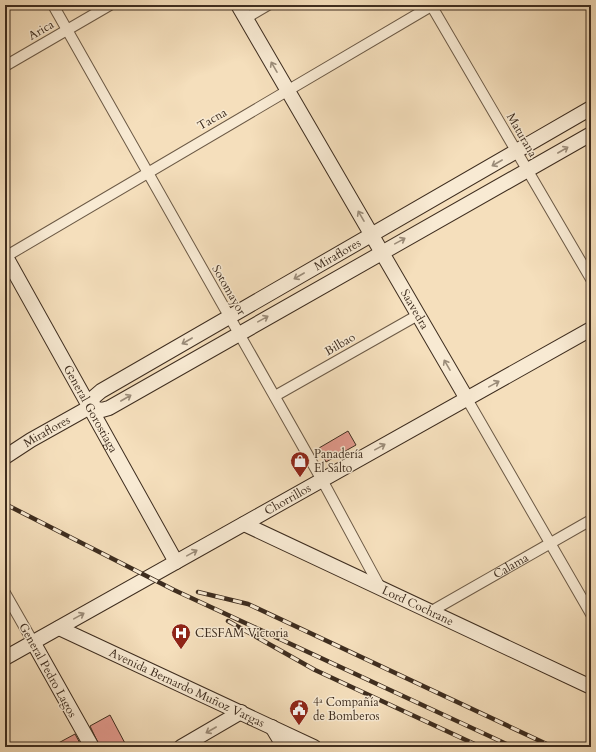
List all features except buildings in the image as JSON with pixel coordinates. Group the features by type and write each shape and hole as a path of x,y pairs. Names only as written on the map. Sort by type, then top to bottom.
{"street":[{"name":"Sotomayor","path":"53,5 239,332 381,588"},
{"name":"Arica","path":"5,66 110,5"},
{"name":"Saavedra","path":"238,5 591,614"},
{"path":"246,18 268,5"},
{"name":"Tacna","path":"5,256 432,5"},
{"name":"Maturana","path":"432,5 591,279"},
{"name":"Miraflores","path":"5,457 90,407 92,401 100,392 591,108"},
{"name":"Miraflores","path":"90,407 102,410 109,408 239,332 591,134"},
{"name":"General Gorostiaga","path":"5,256 176,562"},
{"name":"Bilbao","path":"275,396 418,315"},
{"name":"Chorrillos","path":"5,658 591,329"},
{"name":"Calama","path":"430,612 591,520"},
{"name":"Lord Cochrane","path":"244,524 591,687"},
{"name":"General Pedro Lagos","path":"5,593 92,747"},
{"name":"Avenida Bernardo Muñoz Vargas","path":"59,628 314,747"},
{"path":"181,747 241,712"},
{"path":"272,727 284,747"}],"railway":[{"path":"5,504 174,590 513,747"},
{"path":"198,592 248,604 553,747"},
{"path":"228,621 315,670 481,747"}],"place":[{"name":"Panadería El Salto","path":"300,478"},
{"name":"CESFAM Victoria","path":"181,650"},
{"name":"4ª Compañía de Bomberos","path":"299,726"}]}
